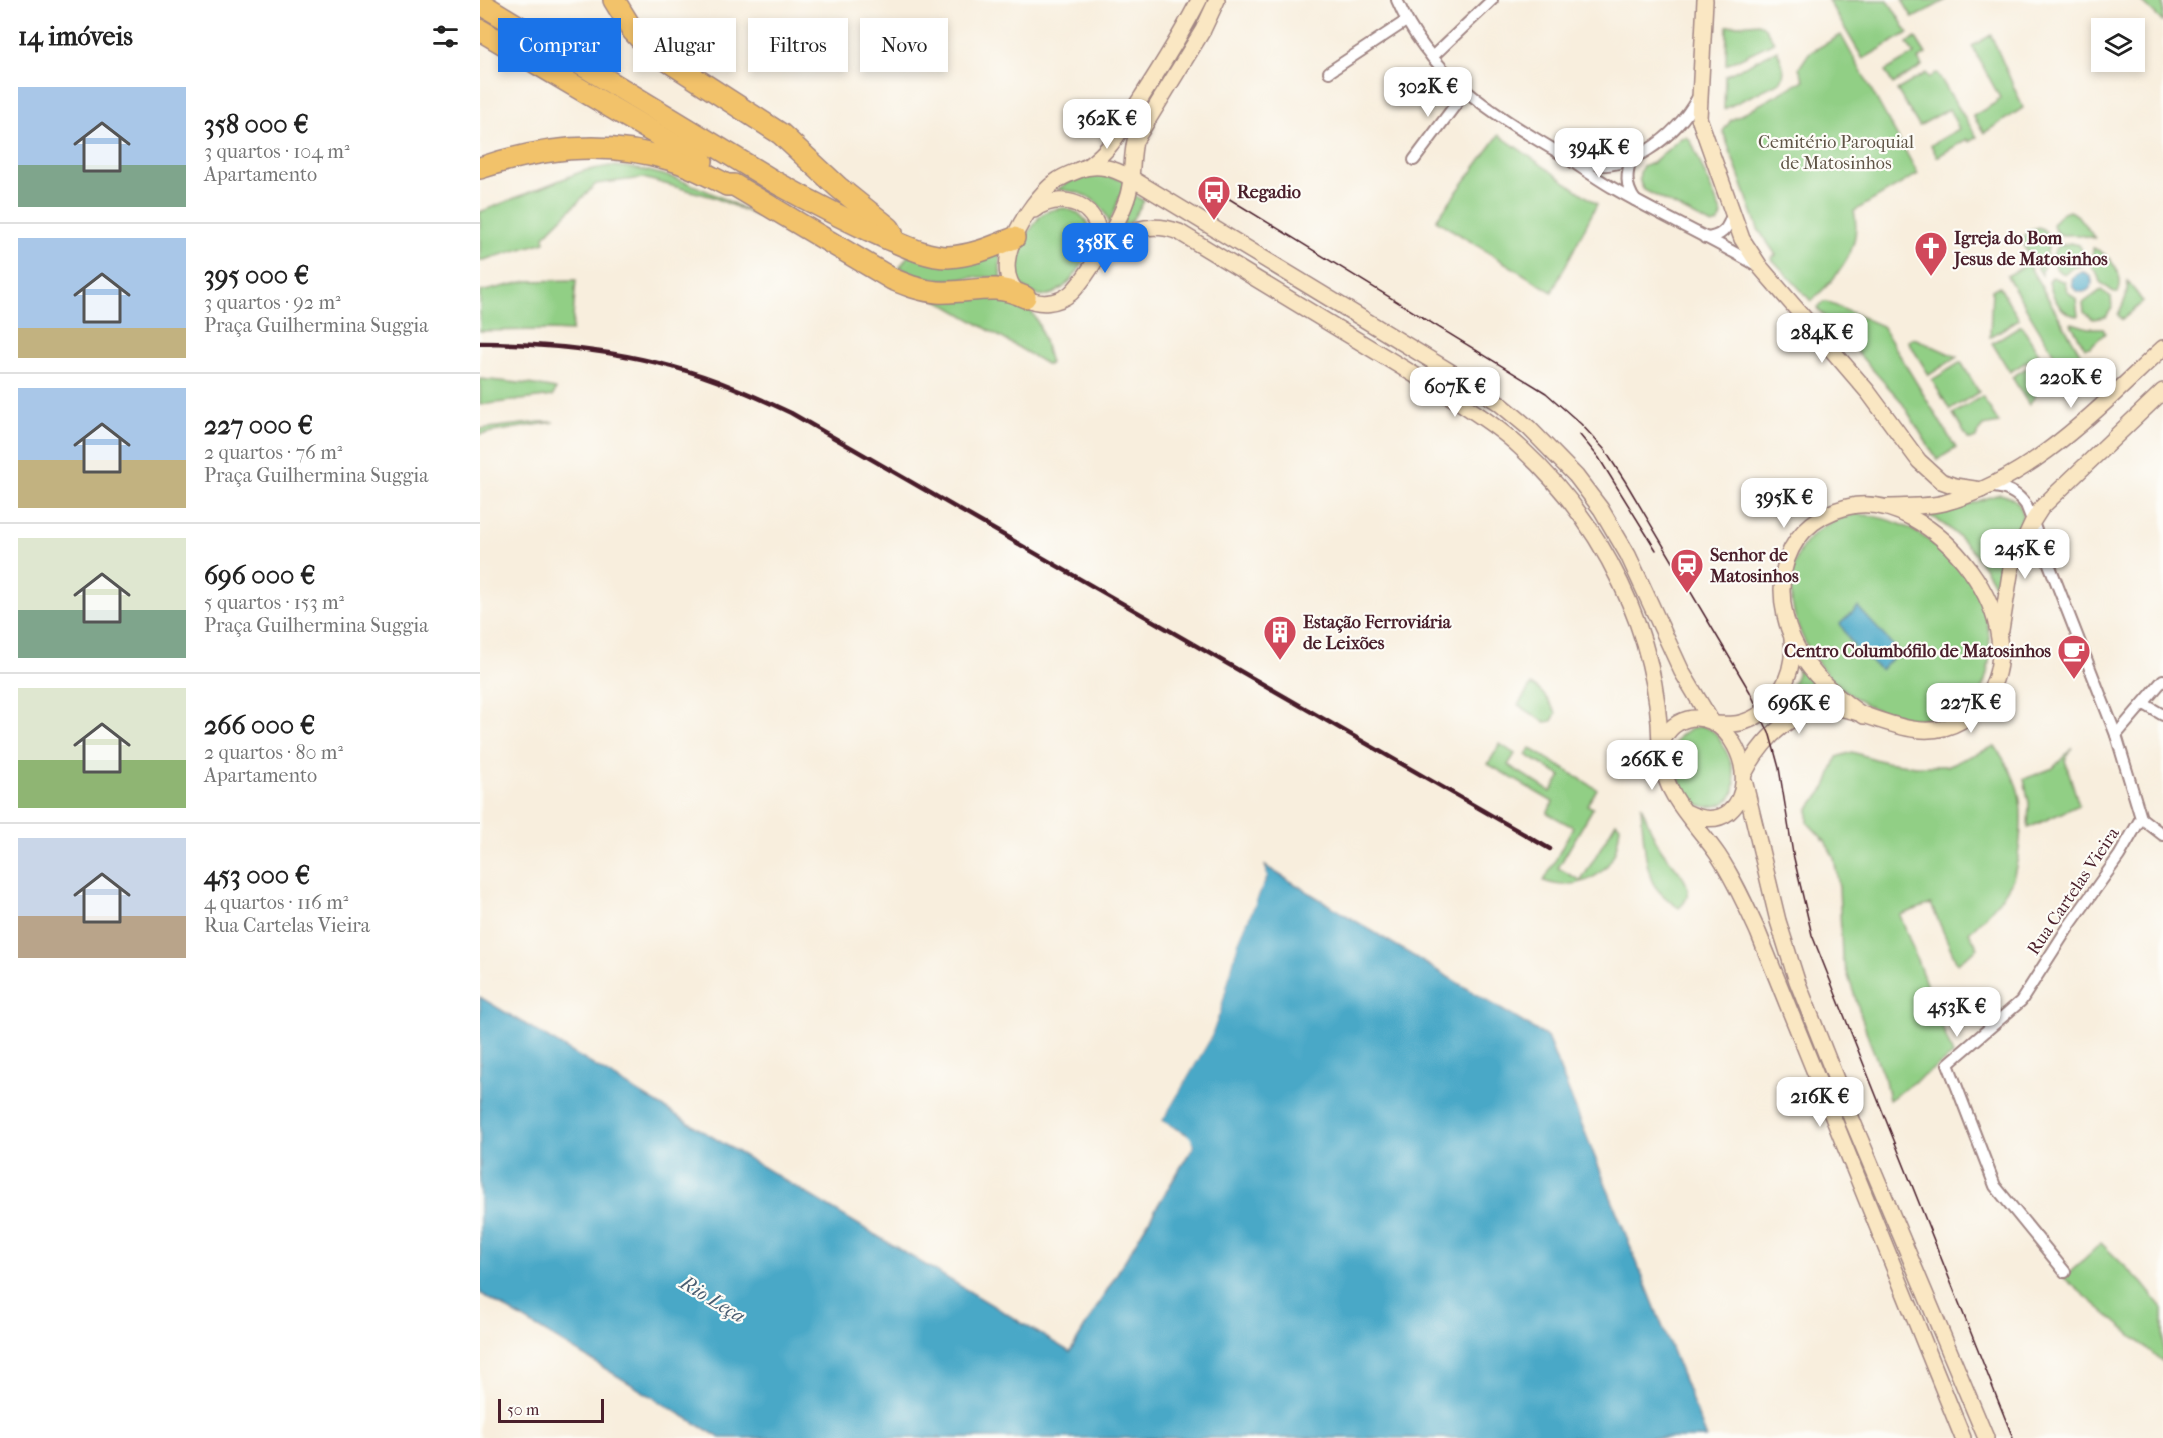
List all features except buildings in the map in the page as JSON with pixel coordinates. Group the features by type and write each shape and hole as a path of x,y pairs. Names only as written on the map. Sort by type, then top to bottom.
{"highway":[{"path":"614,0 625,20 651,50 781,134 844,192 889,228 899,243"},
{"path":"480,3 815,205 899,243 945,257 978,252 1014,238"},
{"path":"480,30 729,177 734,185 892,279 911,287 938,292 1003,289 1025,297"},
{"path":"480,168 510,158 541,152 575,148 603,148 637,152 672,160 727,185 734,185"}],"main road":[{"path":"1199,0 1158,71 1112,143 1094,161 1055,182 1040,197 1014,238 1007,256 1008,272 1012,285 1025,297 1043,303 1065,297 1083,279 1120,216 1131,178 1131,158 1135,141 1203,30 1217,0"},
{"path":"1705,0 1698,109 1702,129 1747,248 1761,268 1868,392 1919,461 1941,481 1956,486 1985,488"},
{"path":"1131,158 1142,181 1154,193"},
{"path":"1078,170 1100,166 1131,178 1499,403 1529,428 1576,476 1601,509 1628,555 1682,672 1713,722 1731,740 1744,778 1778,921 1797,981 1853,1122 1986,1438"},
{"path":"1027,216 1039,206 1055,201 1077,204 1095,221 1100,251"},
{"path":"1100,251 1116,239 1139,228 1163,227 1179,232 1493,424 1521,448 1571,502 1606,556 1621,584 1636,621 1654,680 1662,766 1671,791 1718,854 1743,898 1963,1438"},
{"path":"1864,716 1821,681 1805,660 1791,633 1782,604 1781,588 1786,562 1796,540 1807,527 1836,510 1852,506 1886,507 1942,503 1985,488 2018,472 2044,454 2163,348"},
{"path":"1686,812 1697,818 1709,819 1724,816 1735,807 1752,758 1770,735 1796,718 1812,711 1832,708 1852,711 1893,726 1927,730 1945,728 1974,712 1995,682 1999,667 2000,633 2011,568 2033,520 2053,494 2163,391"},
{"path":"1905,443 1942,503"},
{"path":"1886,507 1927,528 1970,567 1984,591 2000,633"},
{"path":"1660,752 1667,732 1684,720 1697,717 1713,722 1737,724 1754,718 1765,710 1777,696 1790,668 1793,654 1791,633"}],"street":[{"path":"1397,0 1406,21 1432,57 1465,92 1494,113 1635,200 1761,268"},
{"path":"1432,57 1492,0"},
{"path":"1329,72 1406,21"},
{"path":"1414,160 1465,92"},
{"path":"1567,158 1599,165 1620,163 1632,158 1650,148 1676,126 1691,110 1699,95"},
{"path":"1632,158 1626,176 1635,200"},
{"path":"1705,238 1723,233 1728,226 1732,212"},
{"path":"1985,488 1998,487 2016,494 2026,505 2116,735 2141,818 2163,835"},
{"path":"2116,735 2163,680"},
{"path":"2144,704 2163,715"},
{"name":"Rua Cartelas Vieira","path":"2065,1272 1995,1186 1948,1064 2021,1001 2069,926 2119,856 2141,818"}],"green space":[{"path":"1828,0 1888,0 1908,33 1863,59"},
{"path":"1902,0 1946,0 1913,18"},
{"path":"2140,0 2163,0 2163,22"},
{"path":"1759,23 1774,42 1726,65 1727,26"},
{"name":"Cemitério Paroquial de Matosinhos","path":"1841,35 1918,174 1854,211 1855,237 1846,261 1839,272 1811,301 1771,258 1776,255 1758,229 1723,131 1731,120 1804,80 1799,68 1809,53"},
{"path":"1991,35 2023,108 1984,133 1973,116 2000,98 1972,46"},
{"path":"1916,38 1926,54 1918,59 1922,66 1893,84 1885,71 1914,54 1907,43"},
{"path":"1777,50 1784,70 1780,82 1724,109 1725,76"},
{"path":"1926,73 1929,78 1937,73 1977,137 1969,142 1967,139 1937,157 1931,145 1959,129 1949,109 1919,126 1897,90"},
{"path":"1499,135 1597,204 1552,292 1436,220"},
{"path":"1686,137 1691,141 1722,215 1719,222 1714,225 1644,190 1640,181 1642,167 1652,163 1681,138"},
{"path":"610,166 649,171 686,182 757,216 713,197 643,178 596,184 544,236 545,242 480,261 480,212 583,171"},
{"path":"1096,173 1126,181 1109,224 1102,208 1096,202 1082,194 1057,190 1075,179"},
{"path":"1132,194 1144,201 1130,223 1122,226"},
{"path":"1065,208 1083,217 1088,224 1091,239 1086,257 1065,286 1051,294 1043,296 1035,294 1026,289 1015,275 1015,259 1026,236 1041,215 1050,210"},
{"path":"2069,211 2077,215 2095,238 2057,233 2054,222 2059,216"},
{"path":"2038,227 2048,235 2049,241 2042,275 2024,247 2023,239 2028,231"},
{"path":"2070,243 2079,245 2085,262 2065,274 2054,266 2053,258 2059,246"},
{"path":"2093,248 2110,260 2118,273 2120,286 2118,293 2100,282 2097,273 2091,267"},
{"path":"1000,252 1002,278 928,278 900,267 910,253"},
{"path":"2028,264 2083,358 2064,371 2007,276"},
{"path":"2052,277 2065,282 2067,291 2076,299 2078,316 2062,309 2058,304 2049,282"},
{"path":"576,280 572,331 480,331 480,292 527,281"},
{"path":"2128,281 2143,302 2122,320 2118,315 2126,297"},
{"path":"1999,286 2019,319 1990,337 1992,290"},
{"path":"2101,290 2111,297 2112,308 2106,317 2093,319 2084,312 2083,303"},
{"path":"976,296 1009,299 1026,306 1032,312 1040,328 1050,363 1048,365 934,298"},
{"path":"1823,302 1882,326 1956,448 1937,460 1901,401 1817,308"},
{"path":"2072,323 2088,328 2103,328 2105,333 2090,347 2085,348"},
{"path":"2021,325 2039,354 2010,372 1992,343"},
{"path":"1914,338 1957,357 1929,375 1908,341"},
{"path":"2042,358 2057,387 2053,391 2039,391 2029,405 2012,377"},
{"path":"1961,362 1979,392 1950,410 1932,380"},
{"path":"480,379 556,389 553,396 480,405"},
{"path":"1982,396 1999,423 1983,426 1976,438 1971,440 1968,439 1953,414"},
{"path":"554,422 480,434 480,429"},
{"path":"1999,494 2012,498 2019,505 2022,523 1998,592 1968,546 1949,528 1925,513 1967,505"},
{"path":"1858,514 1898,523 1921,535 1943,552 1969,578 1978,595 1989,638 1989,660 1985,680 1976,698 1961,710 1940,717 1920,719 1909,719 1879,711 1841,688 1826,673 1810,651 1799,628 1792,603 1791,579 1797,557 1810,538 1830,523"},
{"path":"1801,663 1831,697 1803,703 1769,722 1767,720 1787,693"},
{"path":"1531,685 1542,693 1554,709 1556,713 1552,721 1545,722 1518,705"},
{"path":"1702,726 1713,731 1719,738 1729,757 1734,778 1732,796 1726,802 1713,806 1695,804 1687,796 1674,758 1678,738 1691,729"},
{"path":"1500,744 1515,754 1508,765 1551,792 1561,776 1526,755 1530,748 1597,789 1587,805 1593,808 1558,868 1581,881 1616,822 1620,826 1614,854 1602,871 1593,877 1574,884 1554,884 1544,881 1573,827 1547,813 1553,802 1488,764"},
{"path":"1995,746 2017,787 2021,808 2021,832 2013,878 2000,899 1969,932 1978,948 1957,963 1931,904 1900,915 1953,1055 1889,1100 1885,1080 1869,1040 1842,957 1839,887 1834,858 1825,841 1808,823 1808,810 1826,787 1837,757 1852,752 1885,762 1916,766 1947,766"},
{"path":"2072,748 2065,760 2079,805 2028,828 2029,803 2024,779 2053,768"},
{"path":"1641,805 1658,844 1687,885 1686,900 1679,908 1660,893 1652,881 1646,854"},
{"path":"2101,1243 2142,1283 2163,1309 2163,1362 2064,1278"}],"water":[{"path":"2082,272 2089,275 2092,282 2089,289 2082,292 2075,289 2072,282 2075,275"},
{"path":"1858,607 1899,652 1881,670 1856,650 1840,624"},
{"name":"Rio Leça","path":"1265,866 1547,1037 1707,1438 720,1438 480,1293 480,997 1070,1352 1194,1145 1185,1133 1162,1121 1210,1039 1220,1011 1238,942 1267,876"}],"pier":[{"path":"1265,866 1267,876 1238,942 1220,1011 1210,1039 1162,1121 1190,1137 1194,1145 1188,1155 1186,1153 1191,1145 1188,1139 1161,1124 1159,1120 1207,1037 1217,1010 1235,941 1264,876 1262,870"}],"tram line":[{"path":"1210,187 1546,393 1581,424 1604,449 1625,481 1750,692 1770,735 1779,768 1793,854 1812,935 2013,1438"},
{"path":"1580,435 1599,458 1656,550"}],"railway":[{"path":"480,343 576,349 640,359 702,376 791,413 1550,849"}],"place":[{"name":"Regadio","path":"1214,221"},
{"name":"Igreja do Bom Jesus de Matosinhos","path":"1931,277"},
{"name":"Senhor de Matosinhos","path":"1687,594"},
{"name":"Estação Ferroviária de Leixões","path":"1280,661"},
{"name":"Centro Columbófilo de Matosinhos","path":"2074,680"}]}
